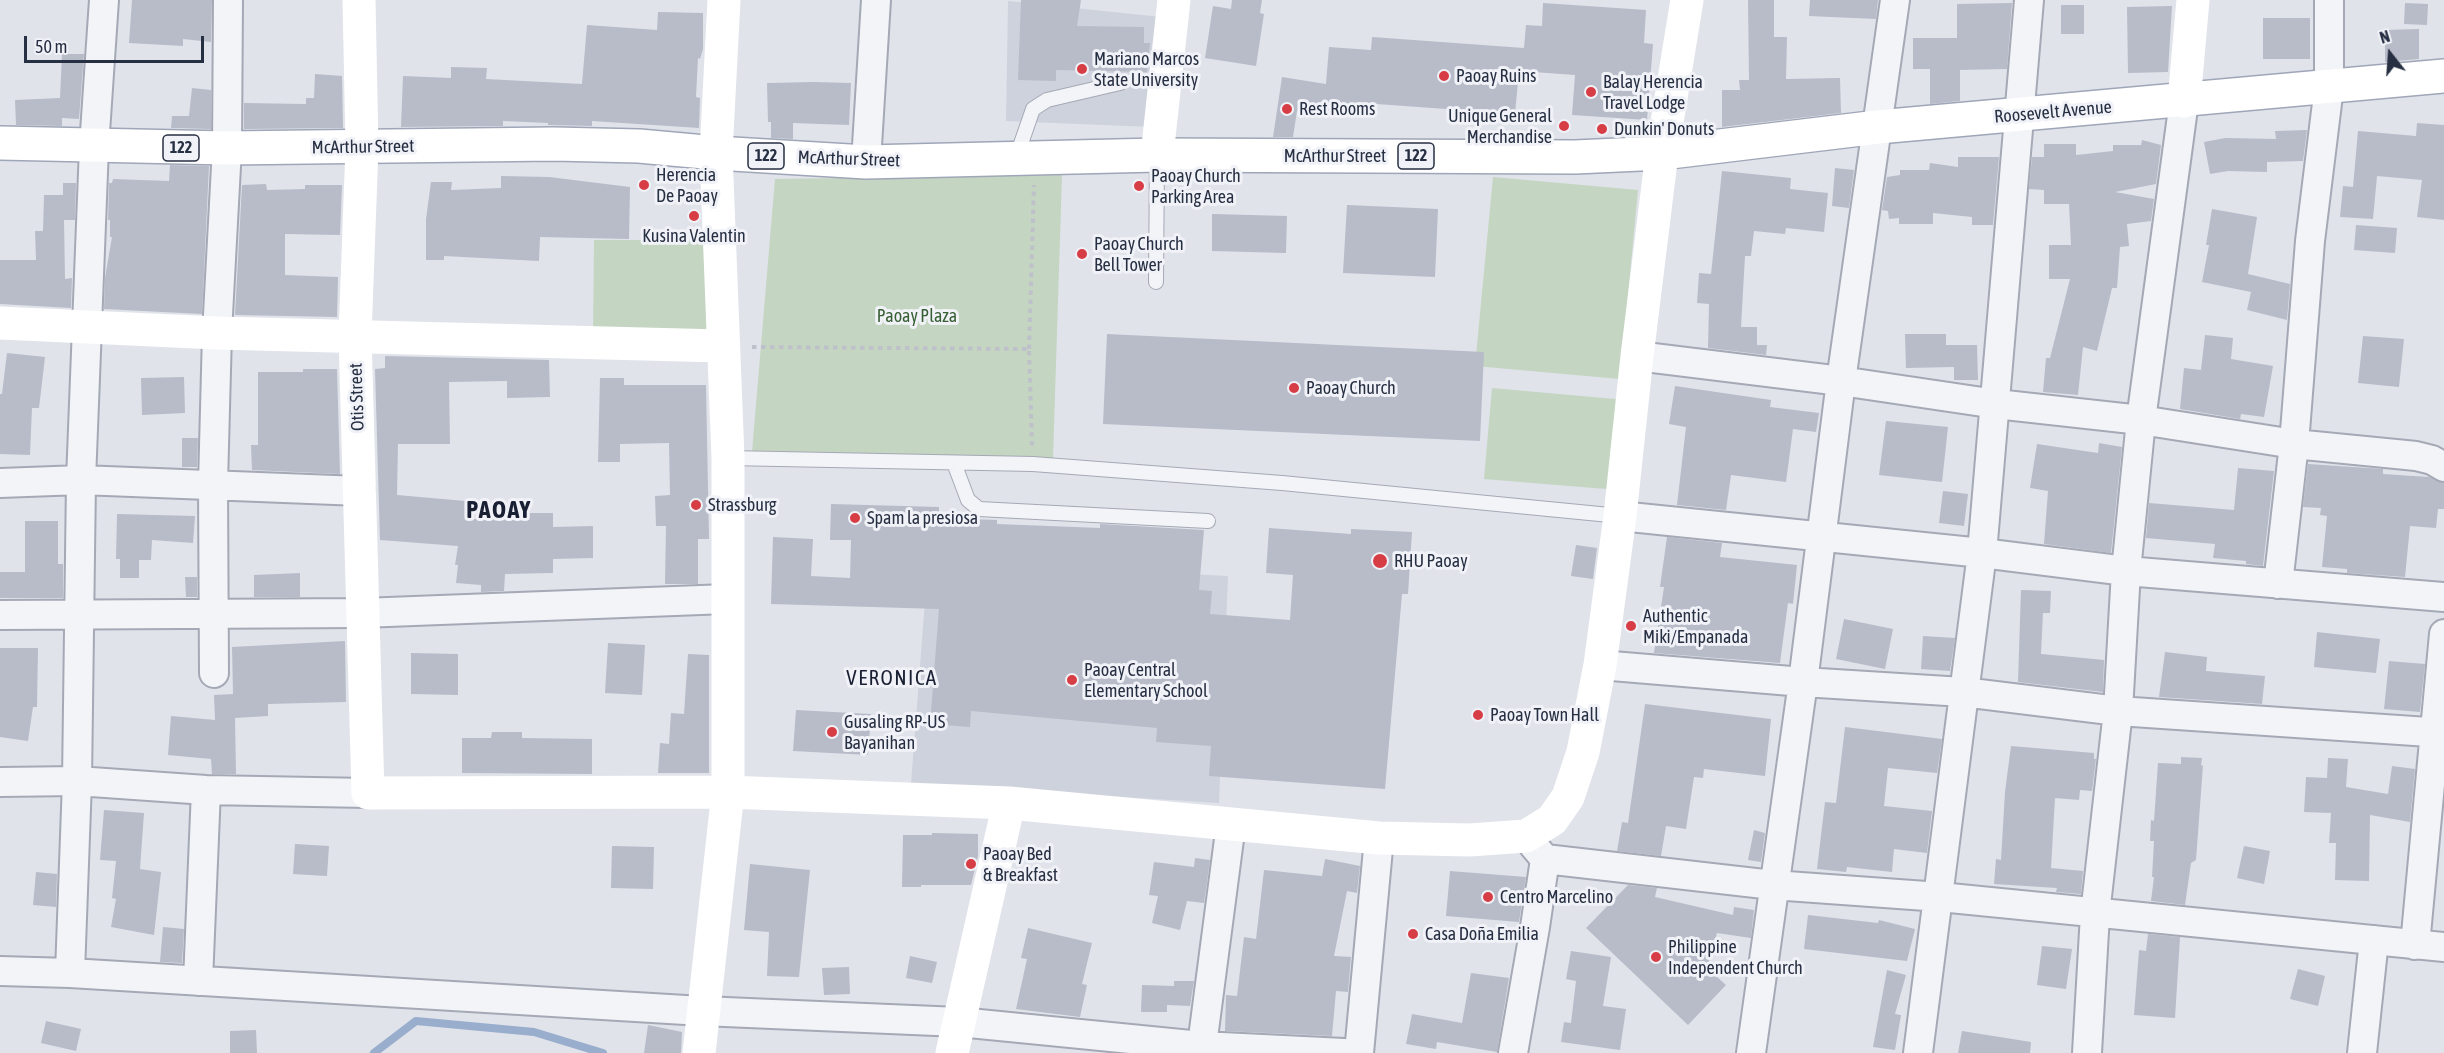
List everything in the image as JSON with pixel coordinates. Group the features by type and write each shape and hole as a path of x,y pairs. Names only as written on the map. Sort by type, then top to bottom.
{"main road":[{"name":"Otis Street","path":"359,0 362,147 355,336 368,793"},
{"path":"699,1053 702,1011 729,792 728,458 716,153 724,0"},
{"path":"1156,155 1174,0"},
{"path":"368,793 729,792 1009,803 1379,838 1469,840 1535,848 1568,797 1583,752 1600,665 1620,516 1662,153 1687,0"},
{"path":"2184,101 2193,0"},
{"name":"Roosevelt Avenue","path":"1662,153 1878,127 2444,76"},
{"name":"McArthur Street","path":"0,143 94,147 227,148 639,146 866,162 1156,155 1575,157 1662,153"},
{"path":"0,322 217,333 722,346"},
{"path":"955,1037 1009,803"}],"street":[{"path":"70,973 77,781 81,480 86,326 94,147 104,0"},
{"path":"214,673 213,484 217,333 227,148 228,0"},
{"path":"866,162 876,0"},
{"path":"1751,1053 1803,682 1840,381 1895,0"},
{"path":"1918,1053 1940,897 1963,692 1982,552 2029,0"},
{"path":"2277,584 2295,444 2310,241 2329,87 2329,0"},
{"path":"2087,1053 2095,914 2118,711 2126,571 2141,420 2184,101"},
{"path":"1637,356 1840,381 1996,404 2141,420 2295,444 2416,456 2432,460 2444,467"},
{"path":"0,483 81,480 360,491"},
{"path":"1620,516 1982,552 2126,571 2444,597"},
{"path":"0,615 362,613 727,599"},
{"path":"2415,945 2440,733 2444,634"},
{"path":"1600,665 1803,682 1963,692 2118,711 2440,733"},
{"path":"0,782 77,781 206,789 368,793"},
{"path":"198,981 206,789"},
{"path":"1201,1050 1231,824"},
{"path":"1359,1053 1379,838"},
{"path":"1512,1053 1536,927 1535,848 1773,885 1940,897 2444,947"},
{"path":"2362,1053 2374,940"},
{"path":"0,971 70,973 702,1011 955,1037 1201,1050 1344,1053"}],"lane":[{"path":"1025,159 1033,109 1047,100 1120,83"},
{"path":"1156,155 1156,282"},
{"path":"728,458 1033,464 1282,483 1620,516"},
{"path":"954,463 968,500 979,509 1208,521"}],"path":[{"path":"1025,159 1033,464"},
{"path":"722,346 1029,350"}],"shaded area":[{"name":"Mariano Marcos State University","path":"1008,1 1161,17 1152,127 1006,121"},
{"name":"Paoay Central Elementary School","path":"928,561 1228,576 1219,803 911,784"}],"green space":[{"name":"Paoay Plaza","path":"1062,175 1053,458 752,452 775,179"},
{"path":"1493,177 1638,190 1620,379 1475,366"},
{"path":"594,240 706,240 707,331 593,342"},
{"path":"1492,388 1626,400 1618,490 1484,479"}],"building":[{"path":"132,0 212,0 211,42 183,39 183,46 129,43"},
{"path":"1021,0 1081,0 1077,26 1144,27 1144,43 1150,43 1147,72 1056,70 1056,81 1018,80"},
{"path":"1232,0 1262,0 1260,13 1264,14 1256,66 1205,58 1213,6 1231,9"},
{"path":"1748,0 1774,0 1774,37 1787,37 1786,79 1840,78 1841,113 1722,127 1722,90 1740,90 1739,80 1749,80"},
{"path":"1810,0 1878,0 1876,19 1809,16"},
{"path":"1543,3 1646,10 1644,43 1653,44 1647,120 1572,115 1575,75 1519,71 1515,114 1363,103 1362,116 1297,111 1293,137 1273,137 1282,77 1326,84 1329,47 1371,50 1372,37 1524,48 1526,25 1542,26"},
{"path":"2012,3 2007,69 1960,70 1960,101 1930,104 1930,69 1913,69 1913,38 1957,38 1957,4"},
{"path":"2405,3 2428,4 2427,25 2404,24"},
{"path":"2061,5 2084,5 2084,34 2061,34"},
{"path":"2172,6 2168,72 2128,73 2127,7"},
{"path":"658,12 703,13 703,49 700,59 698,58 696,97 700,98 699,128 592,121 592,126 503,121 503,126 401,127 403,76 451,78 451,67 487,68 486,79 582,84 587,25 657,30"},
{"path":"2263,18 2310,18 2310,59 2263,59"},
{"path":"2419,29 2419,59 2385,62 2385,30"},
{"path":"62,54 84,54 79,119 62,118 62,126 16,125 15,100 60,98"},
{"path":"315,74 342,76 343,128 244,129 244,103 306,104 306,98 314,98"},
{"path":"767,83 851,83 849,125 793,123 793,139 771,138 771,122 768,122"},
{"path":"192,88 211,90 211,129 171,128 172,116 189,116"},
{"path":"2417,123 2444,125 2444,220 2417,217 2422,180 2377,176 2373,219 2340,217 2343,186 2353,187 2358,131 2416,136"},
{"path":"2307,130 2303,161 2267,162 2267,172 2228,171 2210,174 2204,142 2225,138 2276,139 2275,131"},
{"path":"2142,140 2161,145 2156,184 2115,192 2154,199 2151,221 2127,224 2129,246 2120,247 2117,288 2112,288 2097,351 2083,347 2078,395 2043,392 2046,358 2050,358 2070,279 2049,279 2049,245 2071,245 2069,204 2044,204 2044,190 2029,189 2032,157 2044,157 2044,144 2076,144 2076,155 2113,151 2113,145 2141,145"},
{"path":"1958,157 1999,157 1993,225 1972,225 1972,217 1933,213 1933,224 1899,224 1899,218 1889,219 1888,211 1882,210 1887,177 1900,175 1900,170 1929,170 1930,163 1958,167"},
{"path":"170,165 209,166 202,314 104,309 105,278 112,237 110,237 110,220 108,220 109,183 112,183 113,179 169,181"},
{"path":"1835,168 1854,170 1849,208 1832,206"},
{"path":"1722,171 1791,178 1790,189 1828,193 1824,232 1786,228 1785,234 1754,231 1751,256 1745,256 1741,327 1757,327 1757,345 1767,345 1766,355 1708,348 1709,304 1697,303 1699,273 1711,274"},
{"path":"501,176 549,177 630,187 629,239 540,237 539,261 444,256 444,260 426,260 426,219 431,182 452,182 451,190 501,188"},
{"path":"63,183 76,183 75,220 64,220 65,279 72,278 71,308 0,304 0,260 36,260 35,231 43,231 44,195 63,195"},
{"path":"266,184 267,190 305,189 305,185 342,185 340,235 285,234 285,275 338,277 337,317 235,315 242,185"},
{"path":"1347,205 1438,209 1435,277 1343,273"},
{"path":"2212,209 2257,217 2248,274 2290,284 2287,320 2247,310 2251,292 2202,282 2209,245 2206,245"},
{"path":"1212,214 1287,216 1286,253 1212,251"},
{"path":"2356,225 2397,228 2395,253 2354,250"},
{"name":"Paoay Church","path":"1107,334 1484,352 1480,441 1103,424"},
{"path":"1905,334 1946,334 1946,345 1977,345 1978,380 1954,380 1954,367 1906,368"},
{"path":"2205,335 2233,338 2231,359 2273,366 2264,417 2241,414 2240,419 2180,409 2184,368 2201,370"},
{"path":"2363,336 2404,339 2399,387 2358,383"},
{"path":"7,353 45,357 39,408 32,408 30,455 0,454 0,394 2,394"},
{"path":"385,356 549,360 550,397 507,398 507,381 449,382 450,444 398,444 397,495 465,501 468,519 513,519 513,513 553,513 553,527 593,526 593,558 553,559 553,573 505,574 504,591 481,592 481,585 456,583 458,565 455,565 458,546 380,540 375,369 385,368"},
{"path":"303,369 337,369 340,474 252,470 251,445 258,445 258,372 303,372"},
{"path":"184,377 185,413 142,415 141,378"},
{"path":"600,378 624,378 624,385 706,385 709,539 698,539 698,584 665,584 666,526 656,526 655,496 670,495 669,443 620,444 620,462 598,462"},
{"path":"1675,386 1771,400 1770,407 1819,413 1816,432 1793,429 1786,482 1731,475 1726,510 1677,505 1686,427 1669,424"},
{"path":"1886,421 1948,427 1942,482 1879,475"},
{"path":"182,438 198,438 197,467 182,467"},
{"path":"2099,443 2122,447 2111,553 2044,544 2048,491 2030,488 2037,444 2098,453"},
{"path":"2308,464 2383,469 2383,474 2429,477 2444,483 2444,509 2438,509 2436,528 2410,526 2405,577 2347,573 2347,569 2322,567 2327,516 2320,515 2321,508 2303,507"},
{"path":"2238,468 2274,471 2263,566 2246,564 2246,561 2213,558 2215,544 2146,538 2149,503 2234,510"},
{"path":"1943,491 1968,494 1964,526 1939,523"},
{"path":"831,504 939,507 939,518 997,520 997,524 1100,528 1100,524 1204,530 1199,590 1212,591 1210,614 1290,620 1293,575 1266,573 1269,528 1351,534 1351,529 1412,532 1408,594 1402,594 1385,789 1209,776 1211,746 1156,742 1157,728 971,711 970,727 930,724 939,609 771,604 773,537 813,539 811,576 850,578 851,540 830,540"},
{"path":"117,514 195,516 193,543 152,540 151,560 139,560 139,578 120,578 120,559 116,559"},
{"path":"25,521 58,521 58,564 63,564 63,598 0,598 0,572 25,572"},
{"path":"1667,537 1722,543 1720,557 1797,565 1793,604 1788,603 1780,663 1654,653 1664,587 1660,587"},
{"path":"1576,545 1597,548 1593,579 1571,576"},
{"path":"300,573 300,597 254,597 254,575"},
{"path":"185,577 197,577 197,597 186,597"},
{"path":"2021,590 2051,591 2050,613 2043,613 2041,654 2104,660 2103,692 2018,682"},
{"path":"1844,619 1893,629 1885,669 1836,659"},
{"path":"2317,632 2380,639 2376,673 2314,667"},
{"path":"1923,636 1955,638 1950,671 1921,669"},
{"path":"345,641 346,702 268,704 268,716 235,718 236,774 212,774 211,759 168,755 171,716 215,720 214,695 233,694 232,647"},
{"path":"608,643 645,645 642,695 605,693"},
{"path":"0,648 38,648 37,707 33,707 28,741 0,737"},
{"path":"2165,652 2207,657 2206,671 2265,676 2262,704 2159,697"},
{"path":"411,653 458,654 458,695 411,694"},
{"path":"688,654 709,655 709,773 658,773 660,743 669,744 671,713 684,714"},
{"path":"2389,661 2425,664 2420,712 2384,709"},
{"path":"1645,704 1771,719 1765,776 1704,769 1703,778 1694,777 1686,829 1666,826 1661,856 1617,851 1622,822 1628,823"},
{"name":"Gusaling RP-US Bayanihan","path":"796,710 871,714 868,755 793,751"},
{"path":"1845,727 1942,739 1937,773 1888,768 1884,806 1932,811 1927,853 1894,849 1892,872 1847,867 1846,872 1817,869 1825,802 1836,803"},
{"path":"492,732 522,732 522,738 592,739 592,774 462,773 462,738 491,738"},
{"path":"2011,746 2094,753 2094,759 2096,759 2092,791 2080,790 2079,800 2055,798 2051,868 2083,871 2081,894 2056,892 2057,888 1994,884 1996,859 2001,860 2005,792"},
{"path":"2181,757 2202,758 2201,766 2203,765 2196,860 2191,863 2185,905 2151,901 2154,841 2150,841 2151,820 2154,821 2158,763 2181,764"},
{"path":"2328,758 2348,759 2346,787 2388,794 2392,766 2415,769 2410,822 2370,815 2369,881 2335,880 2336,843 2329,843 2331,813 2304,812 2306,777 2327,778"},
{"path":"104,810 144,813 140,869 161,872 154,935 111,927 116,899 112,898 116,861 100,860"},
{"path":"1754,830 1765,833 1761,862 1748,860"},
{"path":"932,833 978,834 978,856 971,885 902,887 903,835 932,835"},
{"path":"295,844 329,846 327,876 293,874"},
{"path":"612,846 654,847 653,889 611,888"},
{"path":"2244,846 2270,851 2264,884 2237,878"},
{"path":"1195,858 1210,860 1204,903 1187,901 1180,930 1152,923 1158,896 1149,895 1154,862 1194,867"},
{"path":"1325,859 1360,866 1357,893 1347,891 1334,956 1351,957 1348,992 1336,991 1332,1036 1225,1031 1226,995 1237,996 1244,937 1256,939 1264,870 1322,876"},
{"path":"750,864 810,870 799,977 767,976 769,932 744,930"},
{"name":"Centro Marcelino","path":"1450,871 1526,877 1519,922 1446,916"},
{"path":"36,872 57,874 56,907 33,905"},
{"name":"Philippine Independent Church","path":"1628,885 1657,888 1655,897 1733,915 1734,907 1754,910 1751,938 1717,933 1707,968 1726,985 1688,1025 1586,928"},
{"path":"1808,915 1878,923 1879,920 1915,929 1907,961 1804,949"},
{"path":"163,927 184,929 182,963 160,962"},
{"path":"1028,928 1092,943 1082,984 1087,985 1080,1017 1016,1009 1027,959 1021,958"},
{"path":"2148,934 2180,937 2175,1018 2134,1015 2139,950 2146,951"},
{"path":"2042,946 2072,949 2066,989 2037,985"},
{"path":"1571,951 1611,957 1603,1006 1626,1009 1620,1050 1561,1042 1564,1022 1571,1023 1576,981 1566,979"},
{"path":"910,956 937,962 932,983 906,978"},
{"path":"849,967 850,994 824,995 822,968"},
{"path":"2298,969 2325,976 2318,1006 2290,999"},
{"path":"1887,970 1906,975 1895,1014 1901,1015 1895,1050 1873,1047"},
{"path":"1471,973 1509,978 1497,1052 1437,1042 1436,1049 1406,1044 1412,1014 1462,1023"},
{"path":"1174,981 1194,981 1190,1006 1167,1005 1167,1012 1141,1012 1142,985 1174,986"},
{"path":"46,1021 81,1029 76,1051 41,1043"},
{"path":"648,1025 682,1032 681,1053 644,1053"},
{"path":"256,1030 257,1053 230,1053 230,1031"},
{"path":"1962,1031 2031,1042 2030,1053 1958,1053"}],"waterway":[{"path":"374,1053 416,1021 534,1032 603,1053"}],"place":[{"name":"Mariano Marcos State University","path":"1082,69"},
{"name":"Paoay Ruins","path":"1444,76"},
{"name":"Balay Herencia Travel Lodge","path":"1591,92"},
{"name":"Rest Rooms","path":"1287,109"},
{"name":"Unique General Merchandise","path":"1564,126"},
{"name":"Dunkin' Donuts","path":"1602,129"},
{"name":"Herencia De Paoay","path":"644,185"},
{"name":"Paoay Church Parking Area","path":"1139,186"},
{"name":"Kusina Valentin","path":"694,216"},
{"name":"Paoay Church Bell Tower","path":"1082,254"},
{"name":"Paoay Church","path":"1294,388"},
{"name":"Strassburg","path":"696,505"},
{"name":"Spam la presiosa","path":"855,518"},
{"name":"RHU Paoay","path":"1380,561"},
{"name":"Authentic Miki/Empanada","path":"1631,626"},
{"name":"Paoay Central Elementary School","path":"1072,680"},
{"name":"Paoay Town Hall","path":"1478,715"},
{"name":"Gusaling RP-US Bayanihan","path":"832,732"},
{"name":"Paoay Bed & Breakfast","path":"971,864"},
{"name":"Centro Marcelino","path":"1488,897"},
{"name":"Casa Doña Emilia","path":"1413,934"},
{"name":"Philippine Independent Church","path":"1656,957"}],"district":[{"name":"PAOAY","path":"499,510"},
{"name":"VERONICA","path":"892,678"}]}
